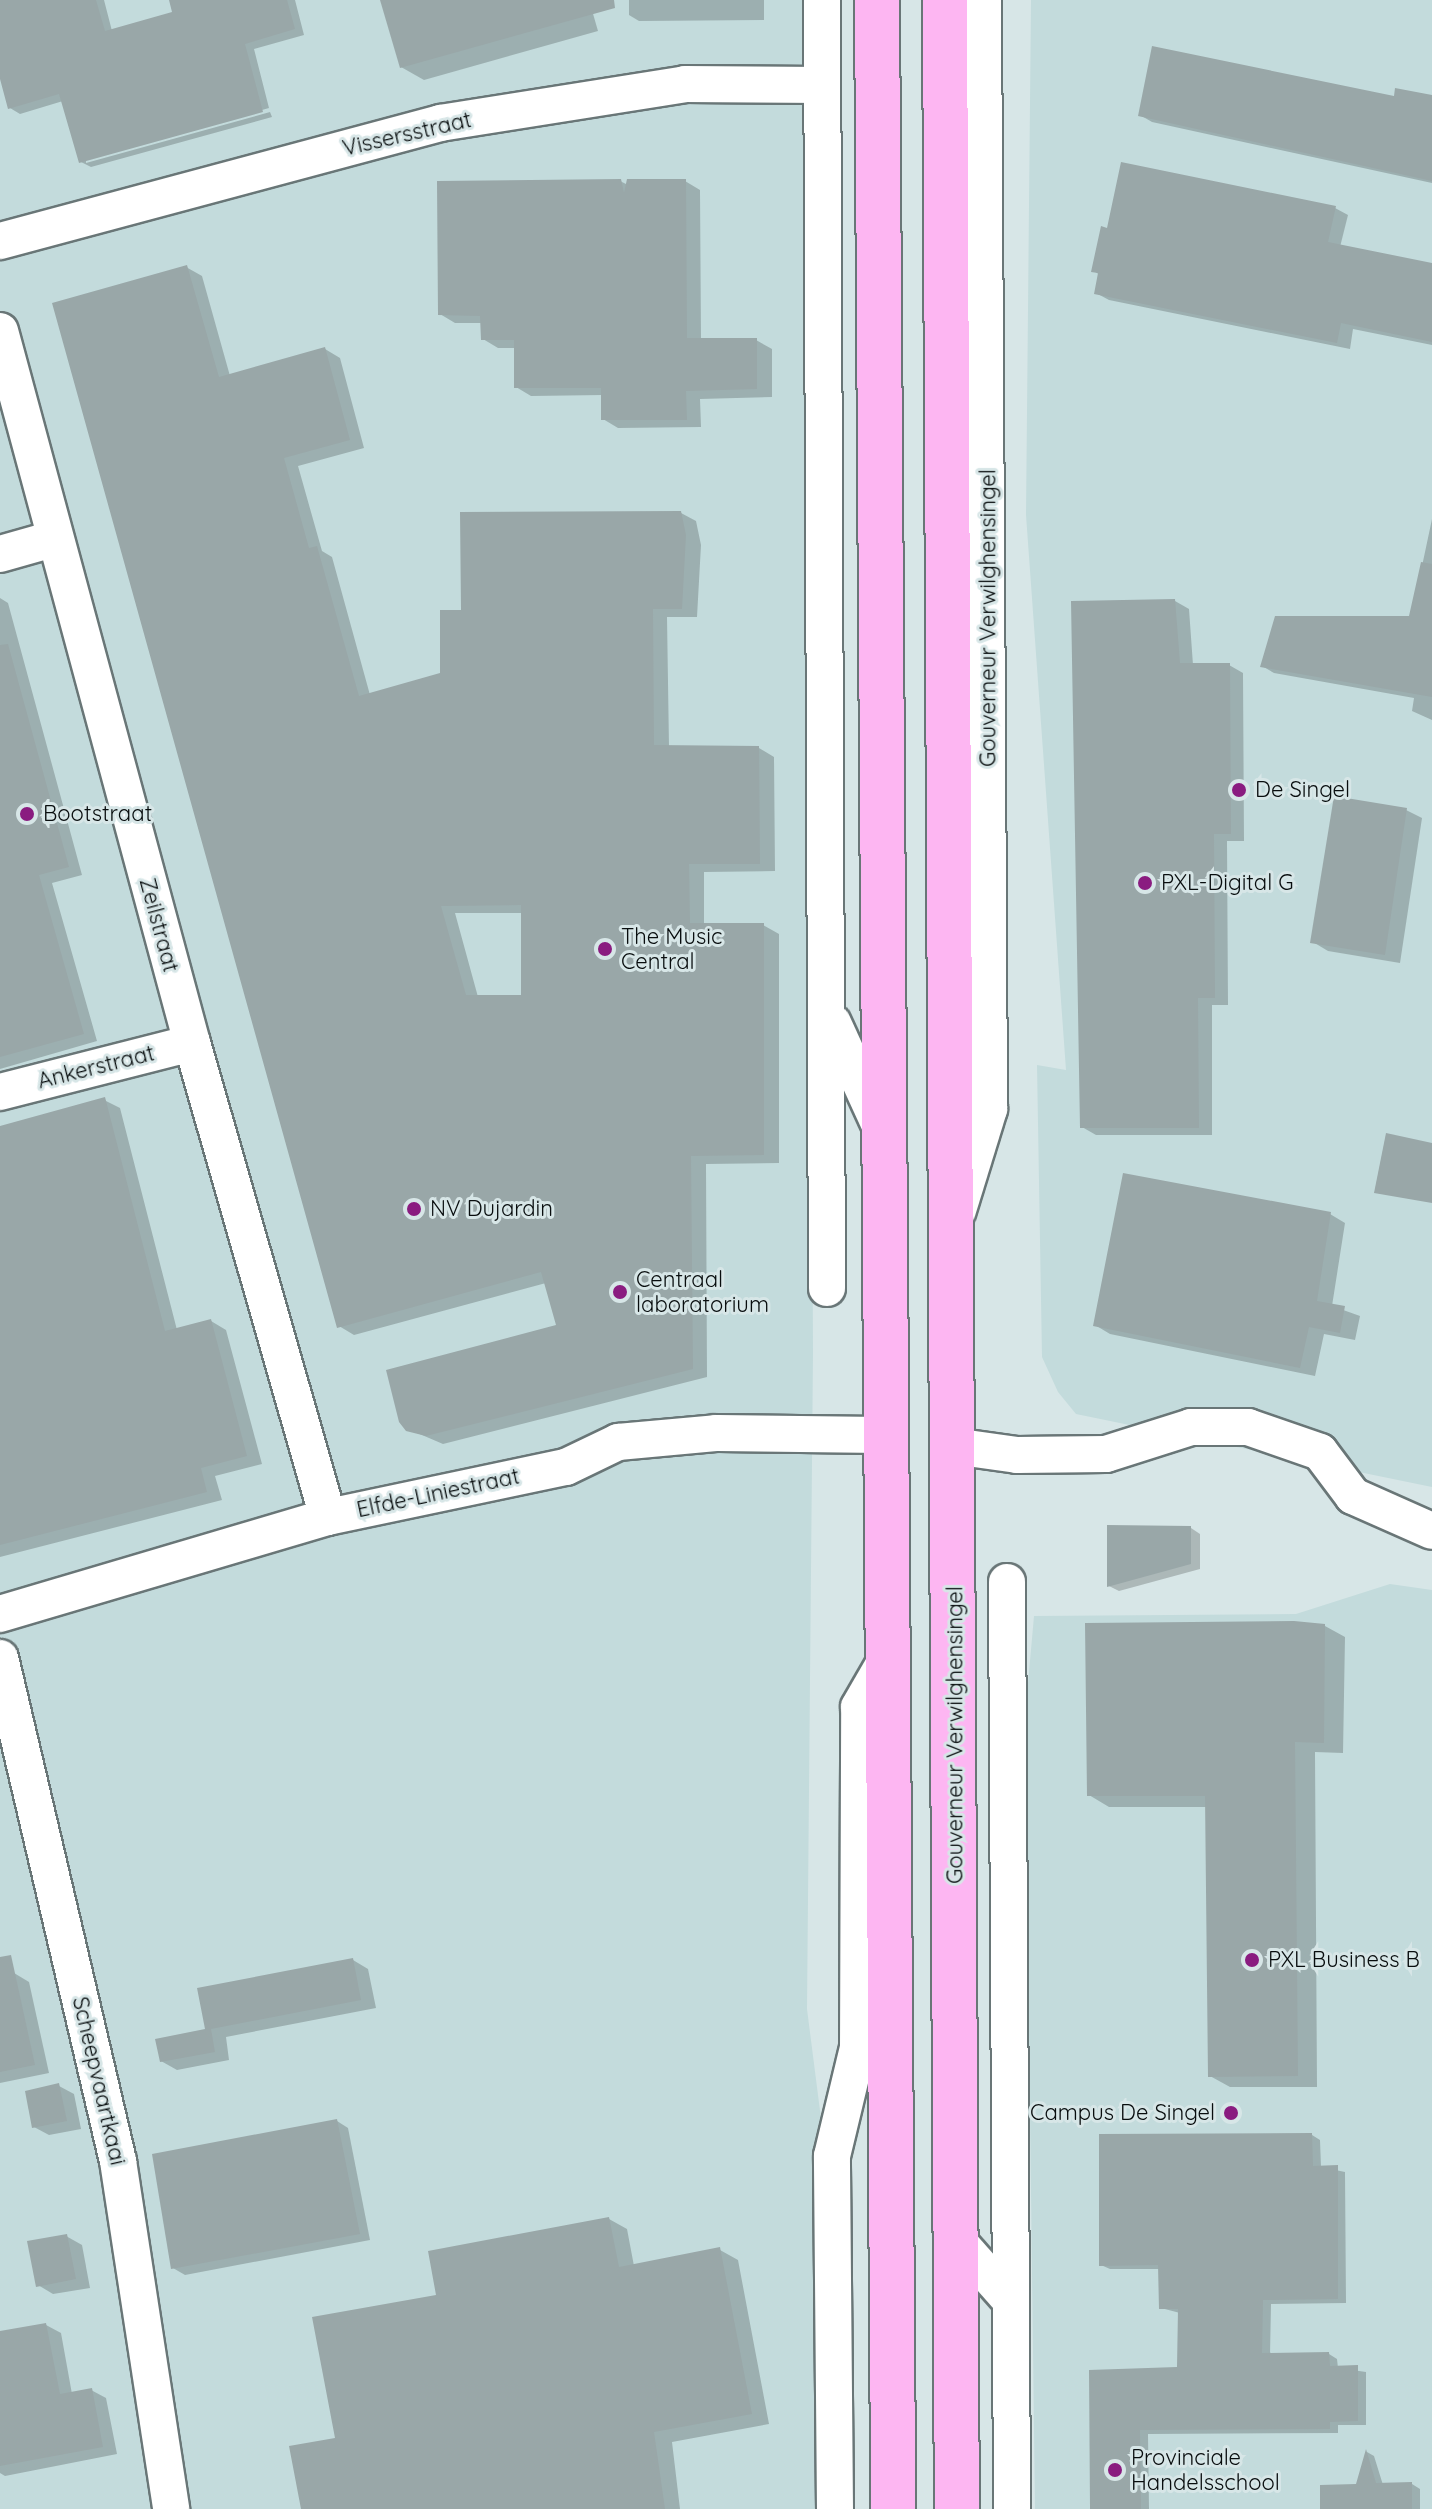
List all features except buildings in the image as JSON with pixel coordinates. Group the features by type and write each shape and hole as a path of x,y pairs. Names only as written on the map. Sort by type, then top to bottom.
{"highway":[{"path":"877,0 885,1662 893,2509"},
{"name":"Gouverneur Verwilghensingel","path":"945,0 957,2509"},
{"path":"884,1435 953,1446"}],"street":[{"path":"822,0 829,1015 827,1288"},
{"name":"Gouverneur Verwilghensingel","path":"951,1231 989,1109 983,0"},
{"name":"Vissersstraat","path":"0,241 440,123 685,84 822,85"},
{"name":"Zeilstraat","path":"0,331 53,539 192,1043 328,1517"},
{"path":"0,554 53,539"},
{"path":"829,1015 884,1134"},
{"name":"Ankerstraat","path":"0,1092 192,1043"},
{"path":"953,1446 1017,1455 1106,1454 1191,1427 1248,1427 1320,1452 1353,1496 1432,1531"},
{"name":"Elfde-Liniestraat","path":"0,1614 328,1517 566,1467 618,1442 716,1433 884,1435"},
{"path":"1007,1582 1012,2509"},
{"name":"Scheepvaartkaai","path":"0,1658 118,2161 171,2509"},
{"path":"835,2509 832,2156 858,2048 859,1707 885,1662"},
{"path":"956,2239 1010,2300"}],"shaded area":[{"path":"0,0 807,0 813,1352 807,2009 823,2134 824,2509 0,2509"},
{"name":"De Singel","path":"1031,0 1432,0 1432,1487 1076,1414 1058,1392 1042,1357 1037,1065 1066,1070 1026,515"},
{"name":"Campus De Singel","path":"1390,1584 1432,1590 1432,2509 1035,2509 1025,1717 1034,1616 1296,1614"}],"place":[{"name":"De Singel","path":"1239,790"},
{"name":"Bootstraat","path":"27,814"},
{"name":"PXL-Digital G","path":"1145,883"},
{"name":"The Music Central","path":"605,949"},
{"name":"NV Dujardin","path":"414,1209"},
{"name":"Centraal laboratorium","path":"620,1292"},
{"name":"PXL Business B","path":"1252,1960"},
{"name":"Campus De Singel","path":"1231,2113"},
{"name":"Provinciale Handelsschool","path":"1115,2470"}]}
